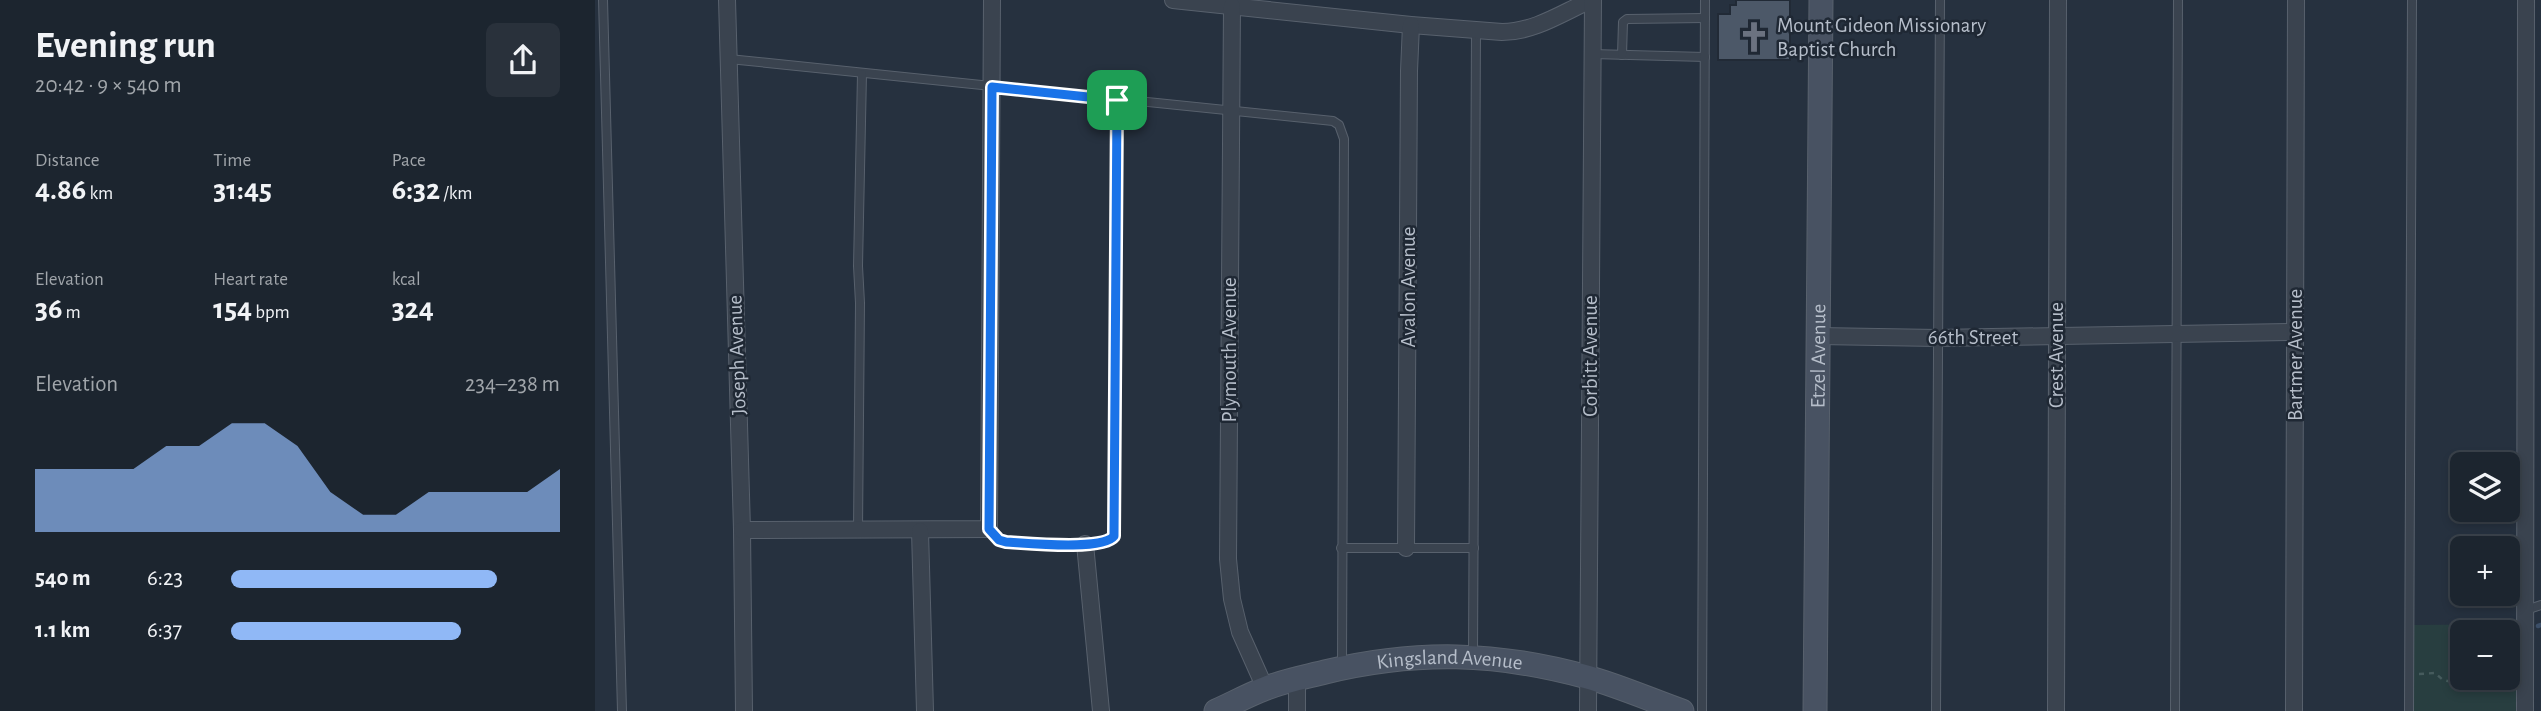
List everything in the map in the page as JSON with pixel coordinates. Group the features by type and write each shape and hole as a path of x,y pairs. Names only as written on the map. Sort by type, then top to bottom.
{"street":[{"name":"Joseph Avenue","path":"727,0 742,530 744,711"},
{"path":"742,530 989,529 992,0"},
{"path":"1173,0 1411,25 1517,32 1592,0"},
{"name":"Corbitt Avenue","path":"1588,711 1592,0"},
{"name":"Etzel Avenue","path":"1815,711 1821,0"},
{"name":"Crest Avenue","path":"2056,711 2059,0"},
{"name":"Bartmer Avenue","path":"2294,711 2296,0"},
{"path":"2525,711 2533,608 2534,195 2526,0"},
{"name":"Plymouth Avenue","path":"1231,6 1228,559 1232,599 1241,632 1265,688"},
{"name":"Avalon Avenue","path":"1406,548 1411,25"},
{"name":"66th Street","path":"1819,336 1937,338 2295,332"},
{"path":"920,531 925,711"},
{"path":"1085,544 1101,711"},
{"name":"Kingsland Avenue","path":"1216,711 1265,688 1297,679 1370,661 1424,656 1473,656 1518,662 1588,677 1644,705 1682,711"},
{"path":"1297,679 1297,711"}],"lane":[{"path":"603,0 622,711"},
{"path":"1702,711 1705,0"},
{"path":"1936,711 1940,0"},
{"path":"2175,711 2178,0"},
{"path":"2409,711 2412,0"},
{"path":"1622,55 1623,22 1627,19 1705,18"},
{"path":"1473,656 1476,30"},
{"path":"1592,54 1705,57"},
{"path":"729,59 1333,121 1339,125 1343,131 1342,668"},
{"path":"858,530 858,266 862,74"},
{"path":"989,529 999,540 1006,542 1085,544 1107,542 1114,536 1117,100"},
{"path":"1341,548 1474,548"}],"path":[{"path":"2409,675 2435,673 2443,680 2450,681"}],"green space":[{"path":"2412,625 2450,625 2450,690 2516,690 2516,711 2413,711"}],"building":[{"name":"Mount Gideon Missionary Baptist Church","path":"1736,0 1790,0 1790,60 1718,60 1718,14 1730,14 1730,5 1736,5"}],"place":[{"name":"Mount Gideon Missionary Baptist Church","path":"1754,37"}],"route":[{"path":"992,87 1117,100 1114,536 1107,542 1085,544 1006,542 999,540 989,529 992,87"}]}
